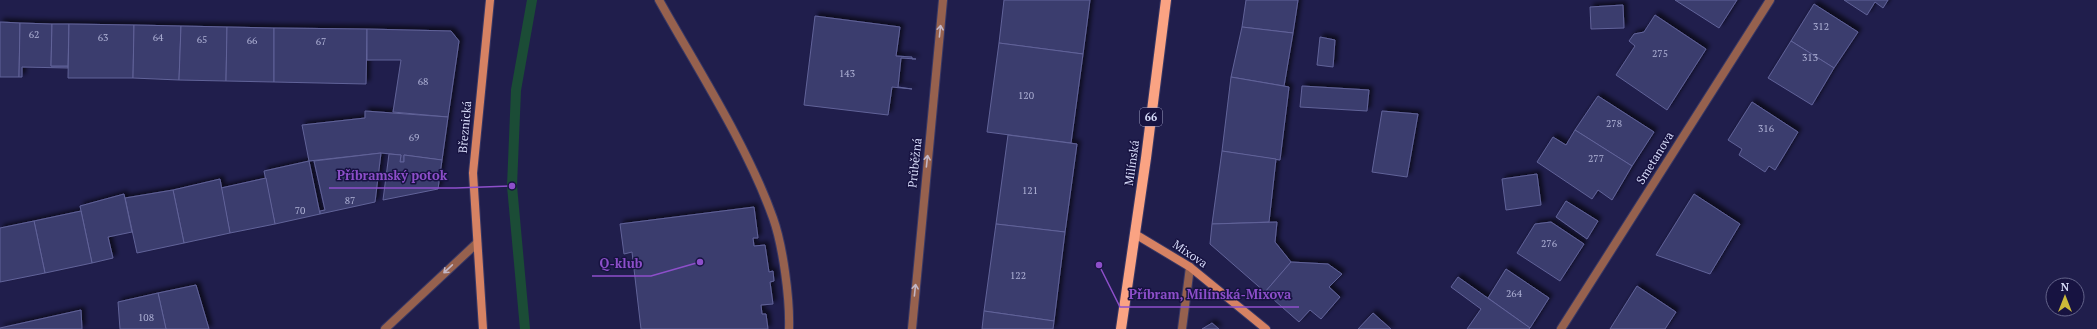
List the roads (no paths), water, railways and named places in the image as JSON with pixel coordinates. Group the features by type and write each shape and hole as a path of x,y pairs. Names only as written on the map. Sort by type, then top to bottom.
{"main road":[{"name":"Milínská","path":"1121,329 1166,0"}],"street":[{"name":"Březnická","path":"483,329 473,173 490,0"},
{"path":"659,0 729,125 758,181 774,219 785,273 789,329"},
{"name":"Průběžná","path":"912,329 943,0"},
{"name":"Smetanova","path":"1560,329 1770,0"},
{"name":"Mixova","path":"1135,234 1190,267 1266,329"},
{"path":"385,329 477,243"},
{"path":"1182,329 1190,267"}],"waterway":[{"path":"525,329 512,186 516,90 532,0"}],"place":[{"name":"Příbramský potok","path":"512,186"},
{"name":"Q-klub","path":"700,262"},
{"name":"Příbram, Milínská-Mixova","path":"1099,265"}]}
